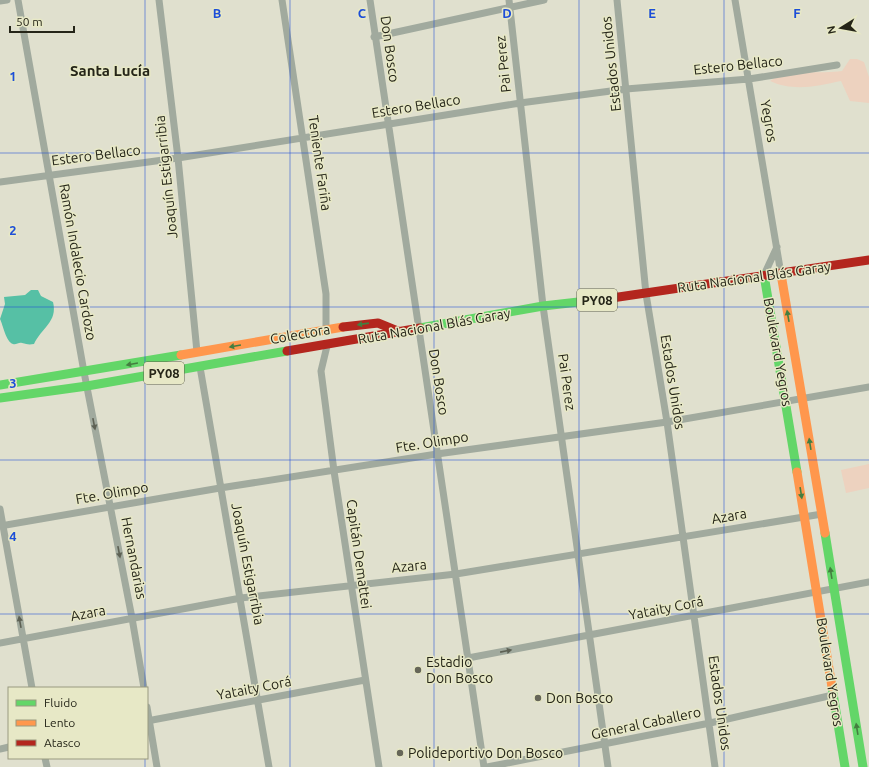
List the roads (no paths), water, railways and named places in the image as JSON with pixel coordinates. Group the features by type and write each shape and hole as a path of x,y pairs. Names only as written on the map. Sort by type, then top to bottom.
{"main road":[{"name":"Ruta Nacional Blás Garay","path":"0,398 87,386 327,346 543,306 646,294 869,260"},
{"name":"Boulevard Yegros","path":"781,274 803,398 863,767"},
{"name":"Boulevard Yegros","path":"764,275 786,400 845,767"},
{"name":"Colectora","path":"0,385 367,323 378,323 400,332"}],"street":[{"path":"0,1 7,0"},
{"name":"Ramón Indalecio Cardozo","path":"18,0 87,386"},
{"name":"Joaquín Estigarribia","path":"159,0 178,158 198,352"},
{"name":"Teniente Fariña","path":"282,0 326,294 326,330"},
{"name":"Don Bosco","path":"370,0 374,37 417,329 456,574 484,767"},
{"path":"374,37 509,3 544,0"},
{"name":"Estados Unidos","path":"617,0 646,294 667,422 716,767"},
{"name":"Yegros","path":"735,0 777,247"},
{"name":"Pai Perez","path":"509,3 543,306 591,635 608,767"},
{"name":"Estero Bellaco","path":"0,182 49,174 178,158 387,123 520,103 626,89 749,79 837,65"},
{"path":"764,275 777,247"},
{"name":"Boulevard Yegros","path":"777,247 781,274"},
{"name":"Capitán Demattei","path":"327,346 321,371 350,586 379,767"},
{"name":"Joaquín Estigarribia","path":"200,367 220,488 259,700 269,767"},
{"name":"Hernandarias","path":"87,386 144,687"},
{"name":"Fte. Olimpo","path":"1,526 220,488 437,454 667,422 786,400 869,387"},
{"path":"0,509 1,526 32,687"},
{"name":"Azara","path":"0,643 241,598 456,574 822,514"},
{"name":"Yataity Corá","path":"468,658 869,582"},
{"name":"Yataity Corá","path":"148,721 365,680"},
{"name":"General Caballero","path":"487,767 605,745 833,695"},
{"path":"148,721 157,767"}],"water":[{"path":"31,290 38,290 41,296 53,302 53,315 34,344 13,344 8,340 0,319 5,304 4,297 25,295"}],"place":[{"name":"Estadio Don Bosco","path":"418,670"},
{"name":"Don Bosco","path":"538,698"},
{"name":"Polideportivo Don Bosco","path":"400,753"}],"district":[{"name":"Santa Lucía","path":"110,70"}]}
